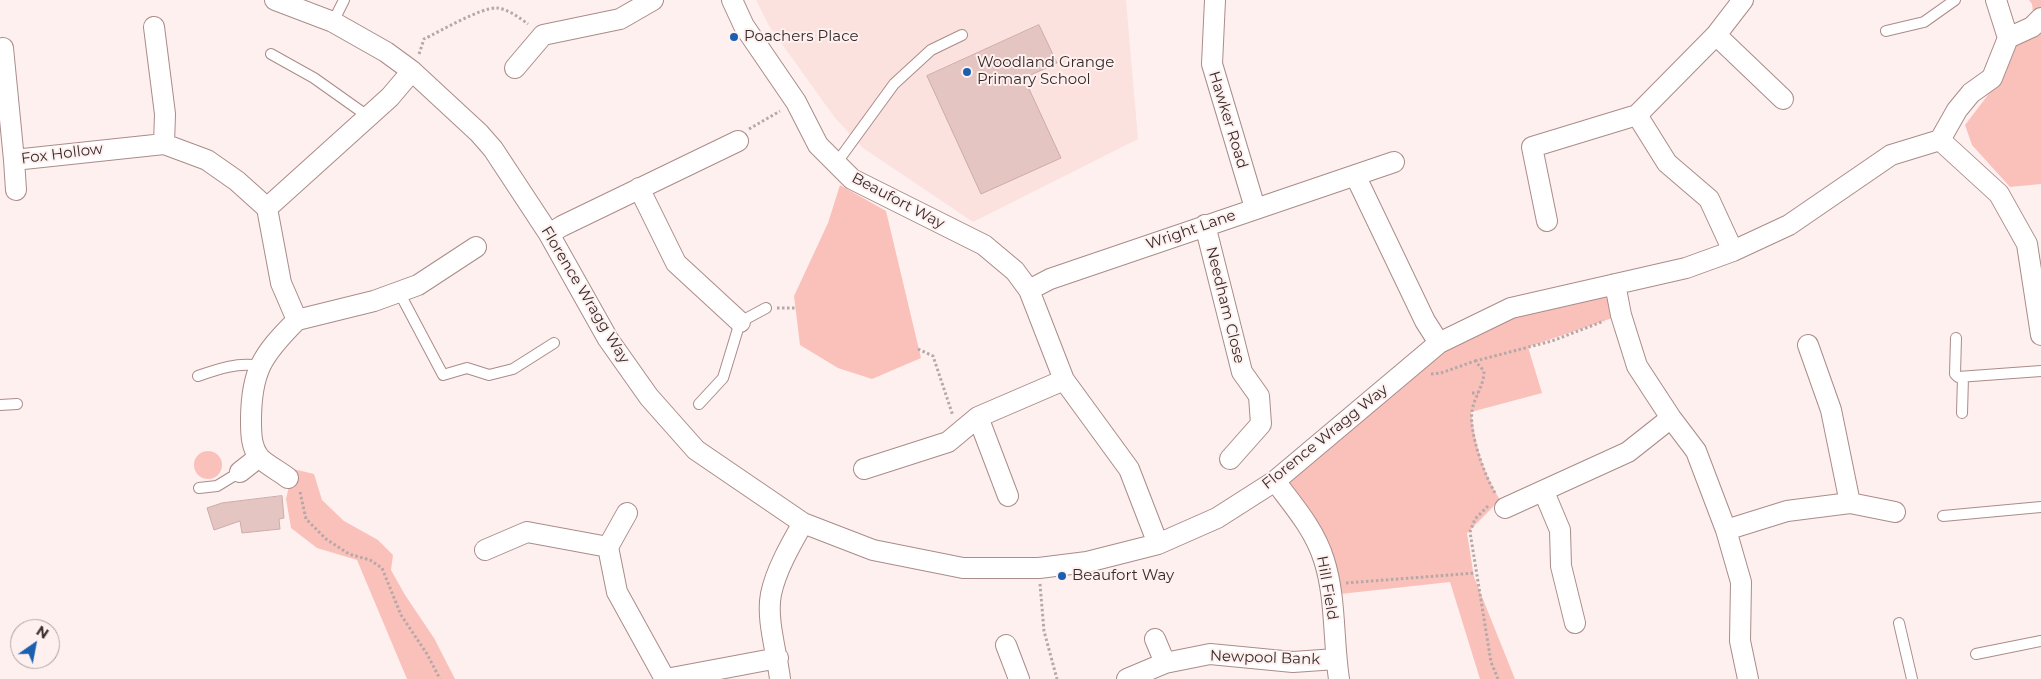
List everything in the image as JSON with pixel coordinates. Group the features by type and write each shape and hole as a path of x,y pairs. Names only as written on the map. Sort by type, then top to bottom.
{"street":[{"name":"Florence Wragg Way","path":"275,0 333,22 386,52 412,71 488,143 550,234 608,339 649,397 696,450 802,523 873,550 963,568 1039,568 1087,562 1158,544 1217,518 1275,481 1439,343 1511,308 1686,268 1733,251 1789,225 1891,155 1940,140"},
{"path":"515,68 543,35 620,19 653,0"},
{"name":"Beaufort Way","path":"732,0 744,26 796,102 818,145 835,165 852,179 984,245 1015,271 1029,290 1064,380 1129,469 1158,544"},
{"name":"Hawker Road","path":"1215,0 1212,64 1255,208"},
{"path":"1546,222 1532,147 1637,116 1716,35 1742,0"},
{"path":"1996,0 2008,38 1992,78 1971,93 1956,110 1940,140 1999,194 2034,242 2041,335"},
{"path":"2008,38 2032,27 2041,18"},
{"path":"154,27 165,114 164,144"},
{"path":"1716,35 1783,99"},
{"name":"Fox Hollow","path":"3,48 14,160 164,144 207,160 237,181 267,208"},
{"path":"296,320 281,283 267,208 390,97 412,71"},
{"path":"1637,116 1667,162 1709,199 1733,251"},
{"path":"550,234 562,226 639,188 738,142"},
{"path":"14,160 16,190"},
{"name":"Wright Lane","path":"1029,290 1050,278 1205,224 1356,177 1394,162"},
{"path":"1356,177 1425,321 1439,343"},
{"path":"639,188 676,263 740,322"},
{"name":"Needham Close","path":"1205,224 1242,372 1259,396 1261,424 1230,459"},
{"path":"288,478 259,457 252,438 251,395 259,366 273,344 296,320 374,301 418,285 476,247"},
{"path":"1616,284 1621,315 1637,366 1671,418 1696,451 1726,530 1741,582 1740,642 1748,679"},
{"path":"1808,345 1832,410 1850,503"},
{"path":"864,469 948,442 978,417 1064,380"},
{"path":"978,417 1008,496"},
{"path":"1505,508 1544,492 1628,452 1671,418"},
{"path":"240,472 259,457"},
{"name":"Hill Field","path":"1275,481 1313,534 1325,560 1338,669"},
{"path":"1544,492 1560,530 1561,566 1575,623"},
{"path":"1726,530 1787,511 1850,503 1895,512"},
{"path":"627,513 608,547 617,592 666,679 778,658"},
{"path":"780,679 772,628 771,595 790,546 802,523"},
{"path":"485,550 527,532 608,547"},
{"path":"1155,639 1165,663"},
{"path":"1006,645 1019,679"},
{"name":"Newpool Bank","path":"1127,679 1165,663 1210,654 1293,662 1338,669"}],"lane":[{"path":"333,22 344,0"},
{"path":"1886,31 1924,22 1955,0"},
{"path":"835,165 894,84 931,50 962,35"},
{"path":"271,54 314,78 369,116"},
{"path":"399,292 443,375 467,368 490,375 514,369 554,343"},
{"path":"699,404 723,378 740,322 766,308"},
{"path":"1956,338 1955,374 1963,377 2041,372"},
{"path":"198,376 224,367 249,364 259,366"},
{"path":"1962,413 1963,377"},
{"path":"0,405 17,404"},
{"path":"200,488 217,486 240,472"},
{"path":"1943,516 2041,507"},
{"path":"1899,623 1912,679"},
{"path":"1976,654 2041,641"}],"path":[{"path":"412,71 424,39 464,18 496,8 516,16 543,35"},
{"path":"738,142 747,130 796,102"},
{"path":"1401,375 1441,373 1475,361 1552,341 1621,315"},
{"path":"918,349 933,356 958,433"},
{"path":"1475,361 1484,371 1484,380 1472,412 1474,434 1487,479 1505,508"},
{"path":"1472,393 1478,393"},
{"path":"288,478 300,492 306,519 326,540 349,554 370,560 382,568 401,615 427,654 440,679"},
{"path":"1498,679 1491,662 1475,573 1470,532 1475,519 1491,503 1505,508"},
{"path":"1039,568 1044,631 1057,679"},
{"path":"1329,584 1475,573"}],"shaded area":[{"name":"Woodland Grange Primary School","path":"756,0 1126,0 1138,139 973,222 863,148 835,118 769,26"},
{"path":"2029,0 2041,0 2041,184 2010,187 1972,145 1965,125 2004,74 2015,44 2036,35 2032,4"},
{"path":"840,185 886,211 921,358 872,379 838,368 800,345 794,296 828,223"},
{"path":"1615,284 1621,315 1528,347 1542,393 1471,412 1481,458 1500,500 1467,533 1474,577 1515,679 1480,679 1450,582 1331,595 1329,584 1275,481 1461,334"},
{"path":"208,451 218,455 222,465 218,475 208,479 198,475 194,465 198,455"},
{"path":"293,469 314,474 322,500 344,521 378,540 393,555 391,570 405,595 434,638 455,679 407,679 357,560 317,548 291,528 286,499"}],"building":[{"path":"1039,25 1057,63 1024,78 1061,158 981,194 927,76"},
{"path":"282,496 284,518 279,519 280,529 242,533 240,521 214,530 207,508 222,503"}],"place":[{"name":"Poachers Place","path":"734,37"},
{"name":"Woodland Grange Primary School","path":"967,72"},
{"name":"Beaufort Way","path":"1062,576"}]}
